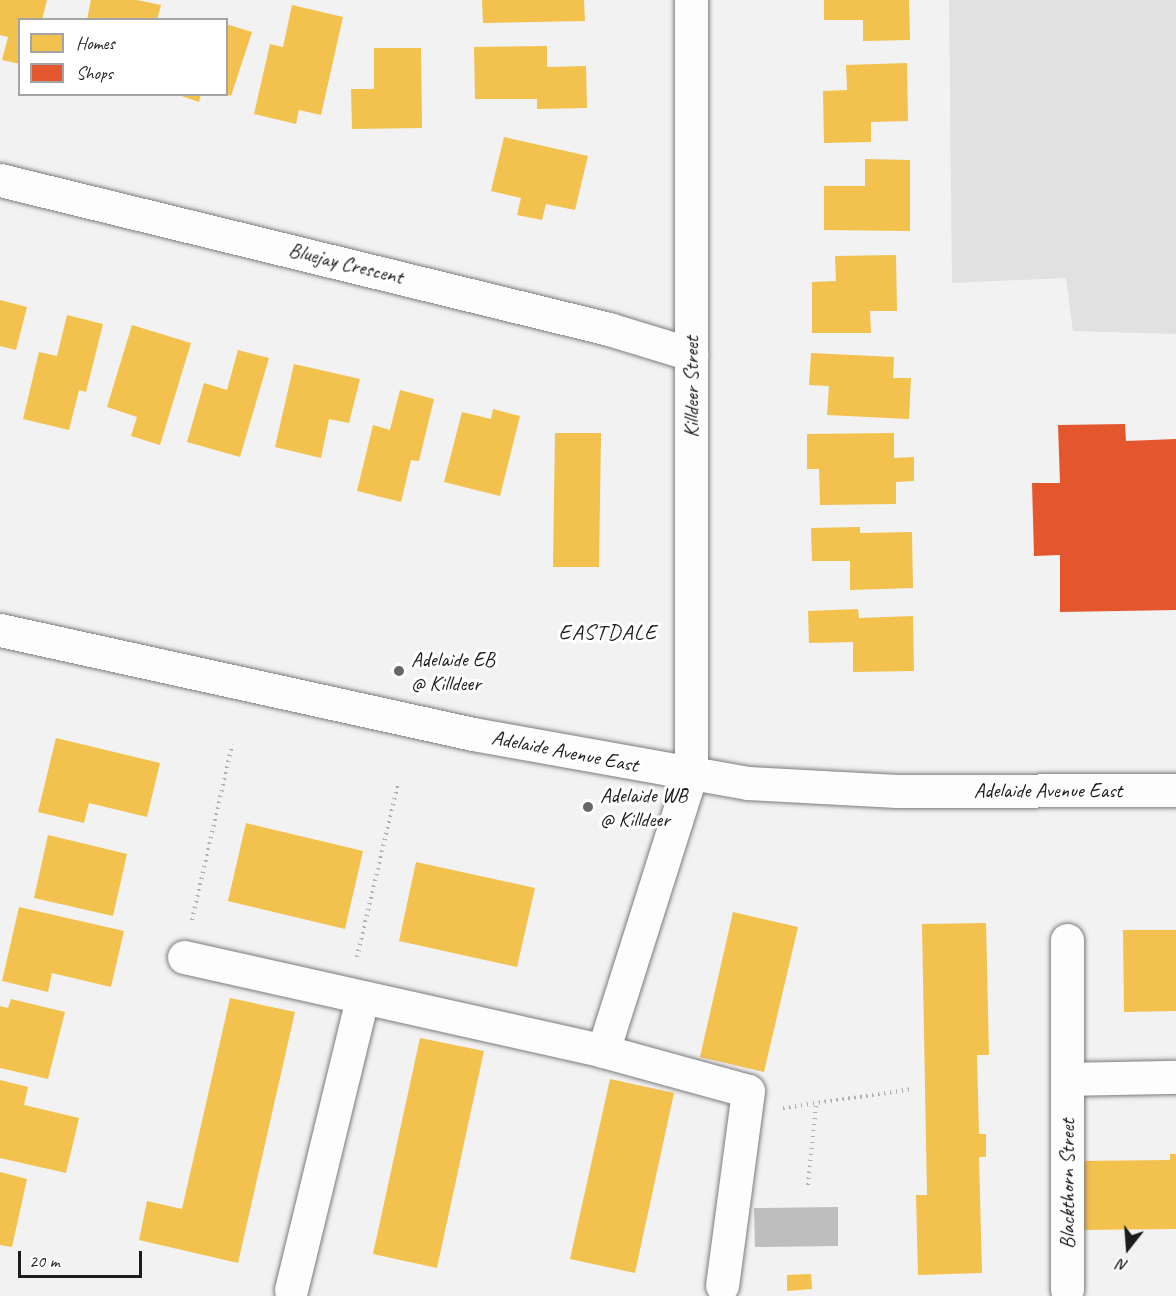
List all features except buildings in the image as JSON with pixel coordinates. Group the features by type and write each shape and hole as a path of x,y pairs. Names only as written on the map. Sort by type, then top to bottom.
{"street":[{"name":"Killdeer Street","path":"603,1051 691,774 691,0"},
{"name":"Bluejay Crescent","path":"0,180 609,329 691,354"},
{"name":"Adelaide Avenue East","path":"0,630 473,734 748,783 897,791 1176,790"},
{"name":"Blackthorn Street","path":"1066,1289 1067,940"},
{"path":"184,957 603,1051 748,1091 722,1285"},
{"path":"291,1290 355,997"},
{"path":"1067,1079 1176,1077"}],"path":[{"path":"184,957 232,745"},
{"path":"355,997 398,783"},
{"path":"745,1111 816,1105 913,1089"},
{"path":"808,1185 816,1105"}],"shaded area":[{"path":"949,0 1176,0 1176,334 1073,331 1066,278 952,283"},
{"path":"838,1207 838,1246 755,1247 754,1208"}],"place":[{"name":"Adelaide EB @ Killdeer","path":"399,671"},
{"name":"Adelaide WB @ Killdeer","path":"588,807"}],"district":[{"name":"EASTDALE","path":"608,633"}]}
